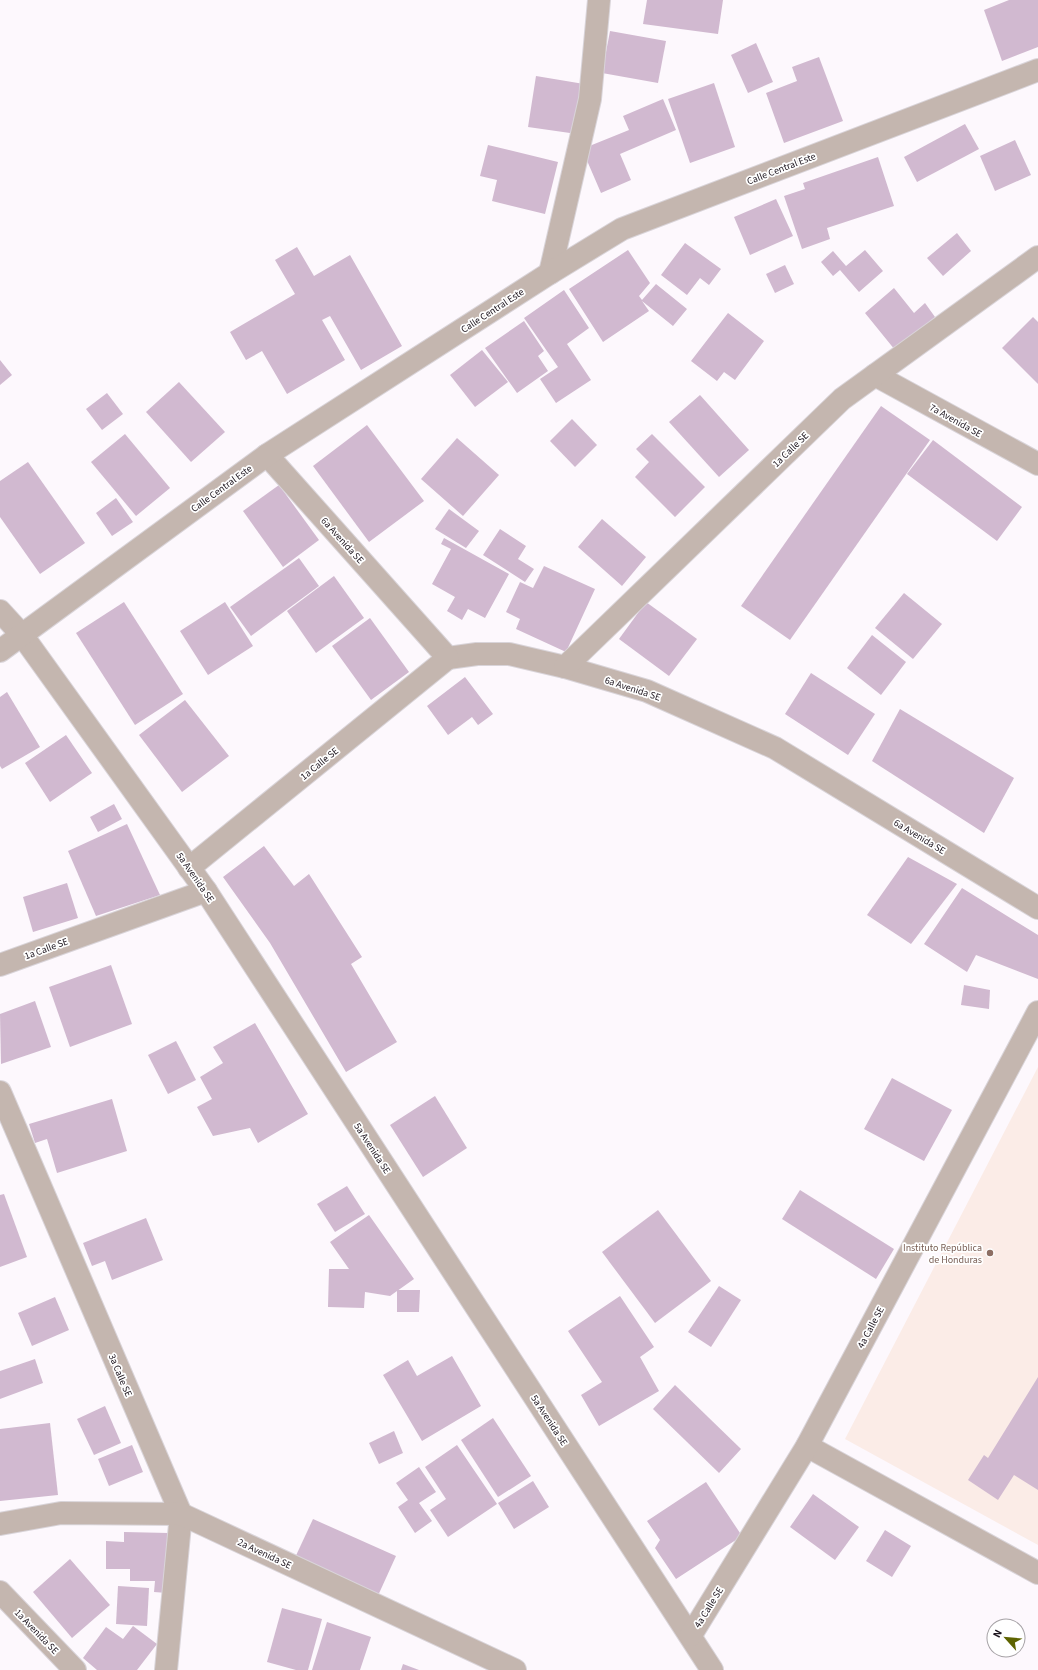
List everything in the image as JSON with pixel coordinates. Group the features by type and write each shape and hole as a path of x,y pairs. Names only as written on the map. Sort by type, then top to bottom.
{"street":[{"path":"550,273 590,98 599,0"},
{"name":"Calle Central Este","path":"0,651 267,455 550,273 622,229 1038,70"},
{"name":"1a Calle SE","path":"565,667 842,399 1038,257"},
{"name":"7a Avenida SE","path":"875,375 1038,464"},
{"name":"6a Avenida SE","path":"267,455 448,658 477,654 509,654 565,667 647,691 775,748 1038,908"},
{"name":"5a Avenida SE","path":"0,611 22,635 206,892 691,1635 712,1670"},
{"name":"1a Calle SE","path":"189,868 448,658"},
{"name":"1a Calle SE","path":"0,965 206,892"},
{"name":"4a Calle SE","path":"691,1635 807,1446 1038,1012"},
{"name":"3a Calle SE","path":"0,1092 181,1514 166,1670"},
{"path":"807,1446 1038,1573"},
{"name":"2a Avenida SE","path":"0,1524 61,1513 181,1514 515,1670"},
{"name":"1a Avenida SE","path":"0,1592 75,1670"}],"shaded area":[{"name":"Instituto República de Honduras","path":"1038,1067 1038,1545 845,1439"}],"building":[{"path":"647,0 723,0 718,34 643,24"},
{"path":"1009,0 1038,0 1038,47 1002,61 984,10"},
{"path":"610,31 666,41 658,83 602,73"},
{"path":"756,43 773,82 748,93 731,55"},
{"path":"819,57 843,121 784,143 766,93 797,81 792,67"},
{"path":"536,76 584,84 577,134 528,127"},
{"path":"714,83 735,147 690,163 668,99"},
{"path":"663,99 676,130 620,154 631,180 601,193 582,149 629,130 623,116"},
{"path":"965,124 979,149 917,182 904,157"},
{"path":"1015,140 1031,175 995,191 980,156"},
{"path":"488,145 558,162 545,214 492,201 497,180 480,176"},
{"path":"878,157 894,206 827,228 830,239 802,249 784,196 805,189 803,183"},
{"path":"776,199 793,236 750,255 734,217"},
{"path":"957,233 971,251 943,276 927,258"},
{"path":"685,243 721,269 709,285 700,278 687,295 661,275"},
{"path":"297,247 314,276 350,255 402,346 361,370 330,316 322,320 345,360 287,394 262,351 246,360 230,332 295,294 275,260"},
{"path":"628,250 650,283 639,296 642,300 656,284 687,309 673,326 642,301 649,311 603,342 569,289"},
{"path":"865,250 883,271 859,292 840,270 833,276 821,262 833,251 846,266"},
{"path":"785,265 794,284 775,293 766,274"},
{"path":"894,288 914,313 925,303 935,317 895,350 865,313"},
{"path":"564,290 589,328 567,344 591,380 556,403 540,379 558,367 524,318"},
{"path":"728,313 764,341 735,380 724,372 717,381 691,361"},
{"path":"1033,317 1038,322 1038,384 1002,348"},
{"path":"524,321 544,351 538,356 548,371 517,393 485,348"},
{"path":"482,350 508,382 475,407 450,375"},
{"path":"0,360 12,375 0,385"},
{"path":"179,382 225,432 191,462 146,412"},
{"path":"107,393 123,414 102,430 86,409"},
{"path":"700,395 749,450 719,477 669,422"},
{"path":"881,406 930,440 790,640 741,606"},
{"path":"572,419 597,445 575,467 550,441"},
{"path":"367,425 424,501 369,542 313,466"},
{"path":"125,434 170,488 136,516 91,462"},
{"path":"652,434 705,487 675,517 635,477 649,462 636,449"},
{"path":"457,438 499,475 463,516 421,479"},
{"path":"933,440 1022,507 997,541 907,474"},
{"path":"28,462 85,543 40,574 0,517 0,481"},
{"path":"279,485 319,540 283,567 243,511"},
{"path":"116,498 133,522 112,536 96,513"},
{"path":"449,509 479,531 466,548 435,529"},
{"path":"602,519 646,557 622,586 578,547"},
{"path":"500,529 526,546 518,559 534,569 525,582 483,555"},
{"path":"444,538 509,574 485,618 468,609 462,620 447,611 455,597 432,584 451,549 441,544"},
{"path":"299,558 319,586 251,636 230,607"},
{"path":"544,566 595,589 566,652 516,629 520,619 506,612 520,582 533,588"},
{"path":"334,576 364,618 316,653 287,611"},
{"path":"904,593 942,624 913,659 875,628"},
{"path":"124,602 183,694 135,725 76,633"},
{"path":"225,602 253,646 208,675 180,631"},
{"path":"646,602 697,639 669,676 619,639"},
{"path":"370,618 409,672 371,700 332,646"},
{"path":"872,635 906,662 881,695 847,668"},
{"path":"811,673 875,714 848,755 785,714"},
{"path":"465,677 493,714 478,725 472,717 448,735 427,706"},
{"path":"7,692 40,747 2,769 0,766 0,697"},
{"path":"185,700 229,756 182,792 139,735"},
{"path":"900,709 1014,778 984,833 872,761"},
{"path":"66,735 92,773 50,802 25,763"},
{"path":"114,804 122,819 98,832 90,817"},
{"path":"127,824 160,895 96,916 68,851"},
{"path":"264,846 294,886 309,874 362,957 351,964 397,1042 346,1072 270,943 223,877"},
{"path":"908,857 957,884 911,944 867,915"},
{"path":"67,883 78,918 33,932 23,897"},
{"path":"962,888 1038,935 1038,979 976,955 967,972 924,944"},
{"path":"111,965 132,1024 70,1047 49,987"},
{"path":"964,985 990,990 989,1009 961,1005"},
{"path":"35,1001 51,1047 1,1064 0,1014"},
{"path":"255,1023 308,1114 258,1143 250,1128 213,1136 197,1107 212,1099 200,1077 223,1063 213,1047"},
{"path":"176,1041 196,1080 168,1094 148,1055"},
{"path":"892,1078 952,1110 924,1161 864,1129"},
{"path":"435,1096 467,1148 423,1177 390,1125"},
{"path":"112,1099 127,1151 57,1173 47,1139 35,1143 29,1124"},
{"path":"347,1186 365,1214 335,1232 317,1204"},
{"path":"800,1190 894,1249 876,1279 782,1219"},
{"path":"4,1194 27,1257 0,1267 0,1195"},
{"path":"658,1210 711,1281 655,1323 602,1252"},
{"path":"369,1215 414,1279 390,1296 365,1292 364,1308 328,1307 329,1269 349,1269 330,1242"},
{"path":"146,1218 163,1260 112,1280 105,1261 92,1266 83,1243"},
{"path":"719,1286 741,1300 711,1347 688,1332"},
{"path":"397,1290 420,1290 419,1312 397,1312"},
{"path":"620,1296 654,1347 640,1357 659,1391 599,1426 581,1395 602,1382 568,1331"},
{"path":"55,1297 69,1330 32,1346 18,1313"},
{"path":"452,1356 481,1406 422,1441 383,1375 408,1360 417,1376"},
{"path":"35,1359 43,1383 0,1399 0,1371"},
{"path":"1038,1377 1038,1490 1014,1475 998,1500 968,1480 984,1455 988,1458"},
{"path":"675,1385 741,1449 719,1473 653,1409"},
{"path":"105,1406 121,1443 94,1455 77,1419"},
{"path":"493,1418 531,1476 498,1497 461,1440"},
{"path":"50,1423 58,1495 0,1501 0,1429"},
{"path":"394,1431 403,1453 379,1464 369,1443"},
{"path":"132,1445 143,1472 109,1486 98,1459"},
{"path":"457,1445 497,1504 448,1537 430,1510 446,1499 425,1467"},
{"path":"419,1467 436,1492 419,1503 432,1521 415,1533 398,1507 408,1500 396,1483"},
{"path":"533,1481 549,1507 514,1529 498,1503"},
{"path":"706,1482 742,1536 676,1579 655,1548 660,1540 647,1521"},
{"path":"813,1494 859,1527 835,1560 790,1527"},
{"path":"313,1519 396,1556 376,1600 293,1562"},
{"path":"885,1530 911,1546 892,1577 866,1561"},
{"path":"124,1532 169,1533 167,1593 154,1592 155,1581 130,1581 130,1569 106,1569 106,1541 124,1542"},
{"path":"70,1559 110,1605 72,1638 33,1592"},
{"path":"118,1586 149,1588 147,1626 116,1624"},
{"path":"282,1608 322,1619 308,1670 296,1670 267,1662"},
{"path":"327,1622 371,1637 360,1670 312,1670"},
{"path":"133,1626 157,1644 137,1670 97,1670 83,1658 106,1627 123,1639"},
{"path":"403,1664 419,1670 401,1670"}],"place":[{"name":"Instituto República de Honduras","path":"990,1253"}]}
